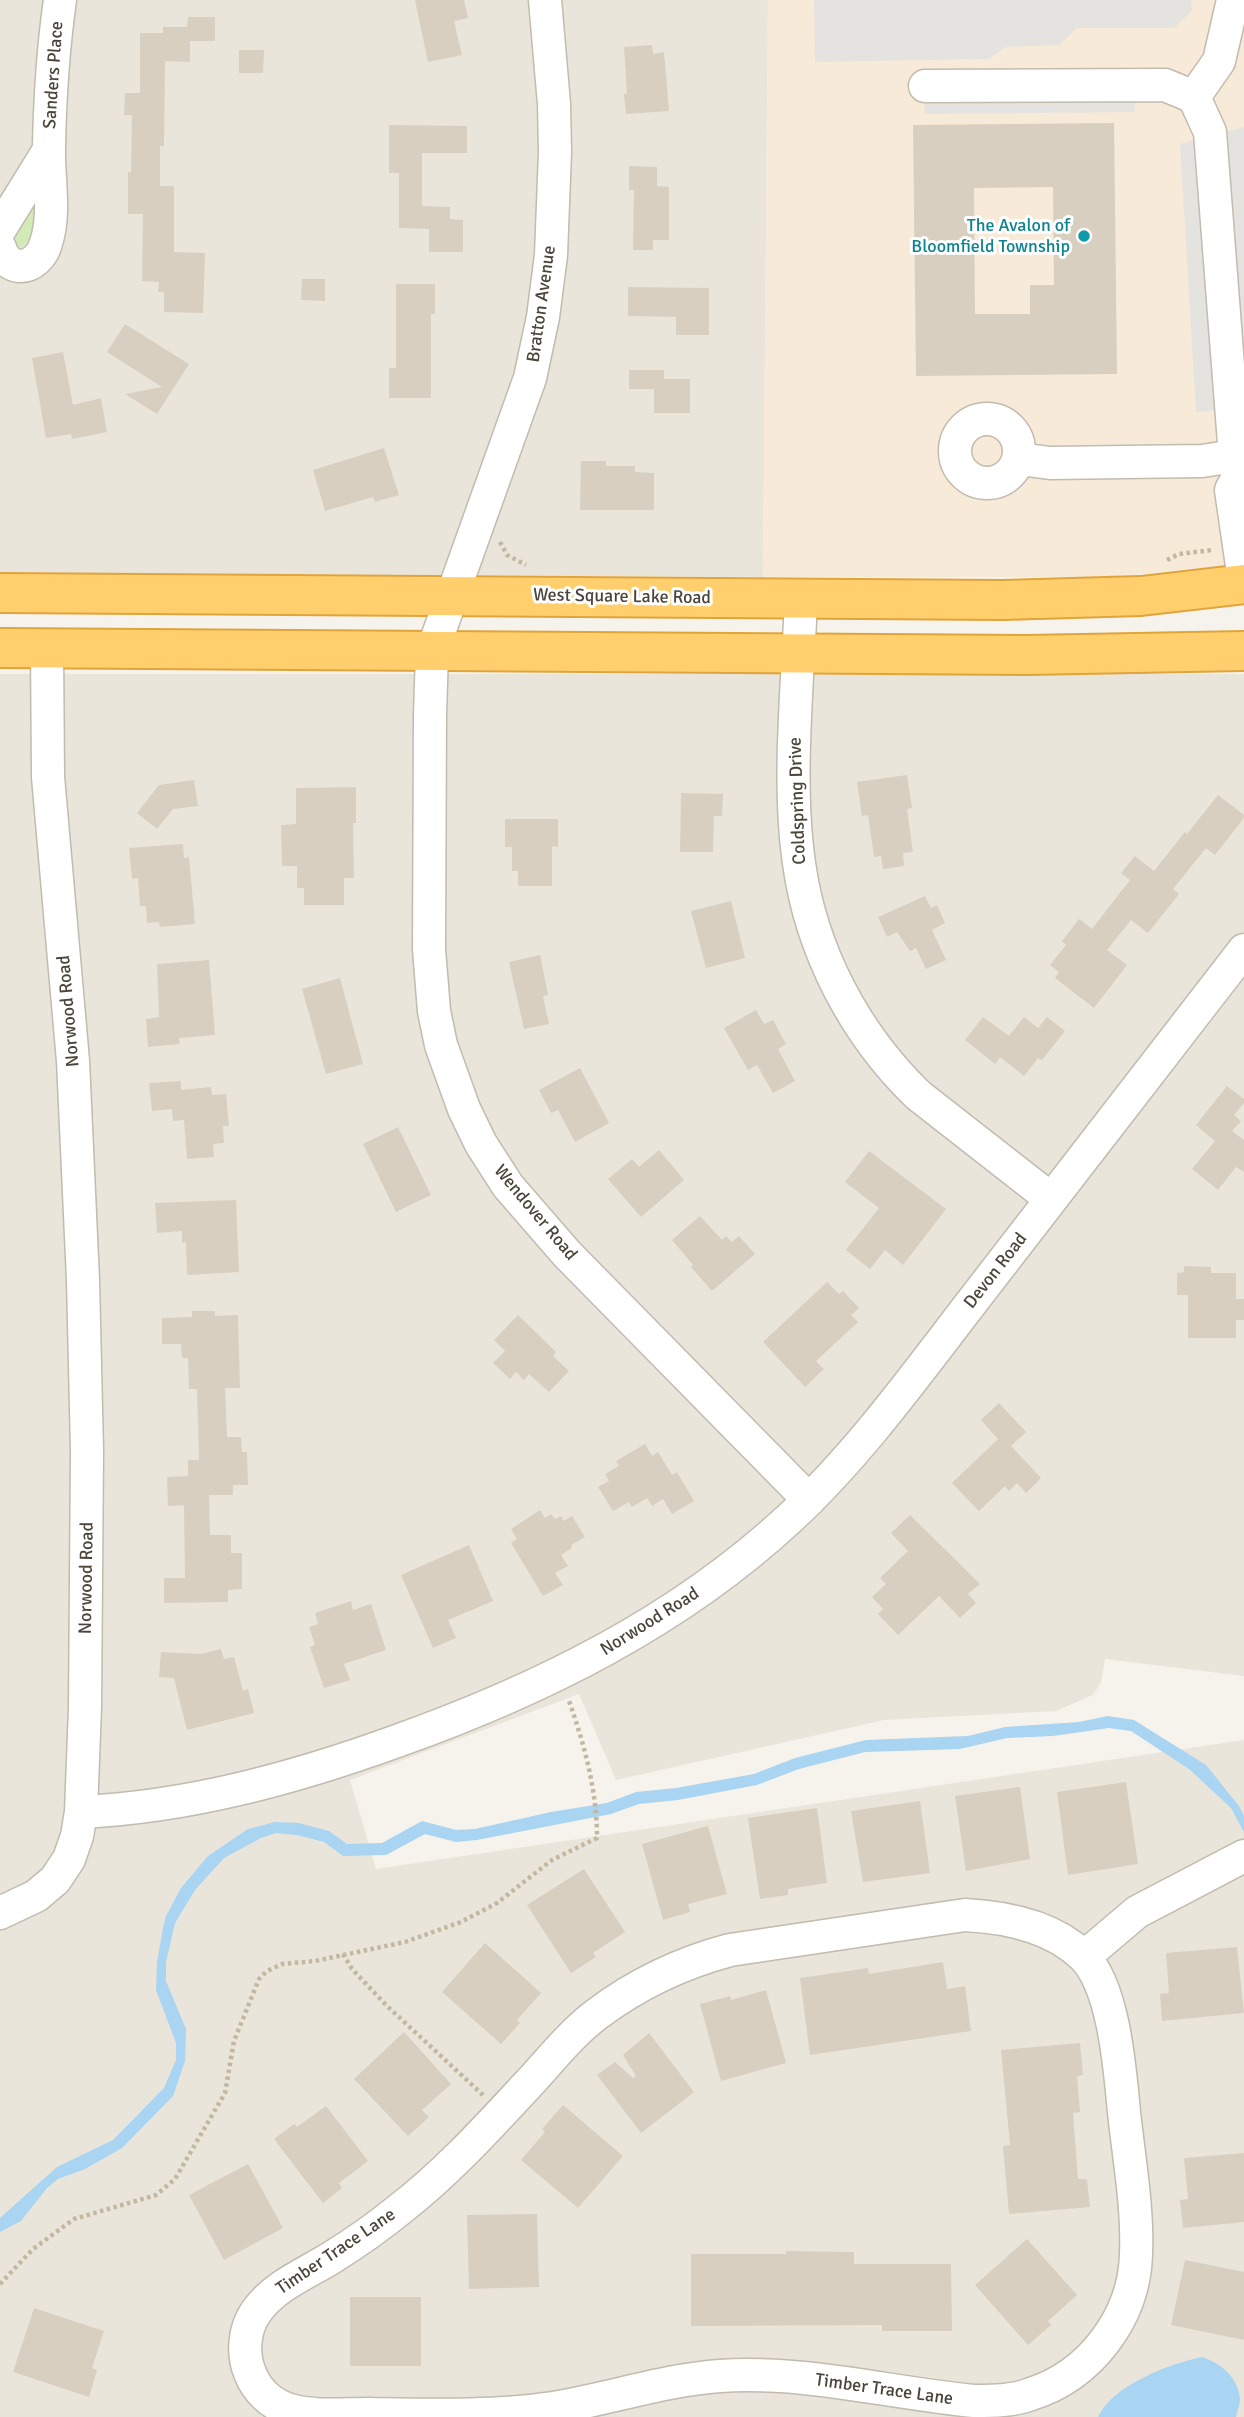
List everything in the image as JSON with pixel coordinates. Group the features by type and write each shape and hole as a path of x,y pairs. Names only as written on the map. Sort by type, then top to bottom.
{"highway":[{"name":"West Square Lake Road","path":"0,593 1072,599 1141,596 1244,582"},
{"path":"0,648 1107,655 1244,651"}],"street":[{"name":"Sanders Place","path":"0,248 7,261 18,266 38,258 46,246 51,204 51,76 60,0"},
{"name":"Bratton Avenue","path":"452,595 530,378 543,317 551,255 555,152 553,77 545,0"},
{"path":"1194,97 1219,61 1233,0"},
{"path":"925,86 1165,85 1194,97 1210,132 1240,468 1231,490 1244,582"},
{"name":"Sanders Place","path":"0,229 49,150"},
{"path":"1019,459 1050,463 1202,461 1240,468"},
{"name":"Wendover Road","path":"452,595 432,652 429,743 430,979 441,1045 464,1109 495,1166 531,1214 809,1500"},
{"name":"Coldspring Drive","path":"801,598 796,830 804,889 828,965 860,1025 901,1078 918,1095 1051,1199"},
{"name":"Norwood Road","path":"47,648 48,778 73,1060 83,1280 87,1502 85,1707 80,1812 116,1810 227,1792 287,1776 440,1726 559,1674 646,1627 726,1572"},
{"name":"Devon Road","path":"726,1572 809,1500 886,1413 1244,950"},
{"path":"0,1913 36,1896 55,1880 69,1858 77,1836 80,1812"},
{"path":"1084,1957 1137,1912 1241,1858"},
{"name":"Timber Trace Lane","path":"965,1915 999,1917 1026,1925 1070,1945 1084,1957 1098,1978 1115,2038 1135,2219 1136,2255 1133,2282 1121,2316 1102,2346 1068,2375 1032,2394 1003,2400 974,2401 766,2375 718,2376 656,2385 551,2408 507,2412 308,2413 276,2404 263,2394 247,2367 247,2332 256,2313 270,2296 373,2230 413,2199 461,2155 593,2016 643,1983 711,1955 757,1945 965,1915"}],"path":[{"path":"0,2284 33,2249 74,2219 133,2203 156,2195 166,2188 185,2163 225,2093 234,2041 259,1979 268,1971 282,1964 315,1961 405,1942 461,1922 497,1903 552,1860 597,1838 593,1793 584,1745 559,1674"},
{"path":"344,1954 352,1969 387,2006 501,2112"}],"shaded area":[{"path":"0,0 768,0 763,577 0,573"},
{"path":"768,0 1244,0 1244,563 1113,577 763,577"},
{"path":"814,0 1191,0 1192,11 1174,28 1077,28 1059,45 1006,47 989,59 815,62"},
{"path":"1133,69 1135,112 925,114 924,71"},
{"path":"1244,127 1244,409 1196,412 1180,144"},
{"path":"0,674 1244,674 1244,1676 1105,1659 1101,1682 1093,1695 1056,1711 884,1720 616,1780 579,1694 350,1780 376,1869 1244,1740 1244,2417 0,2417"}],"green space":[{"path":"33,199 29,237 22,247 14,246 11,242 15,223"}],"water":[{"path":"1108,1716 1134,1720 1206,1765 1239,1806 1244,1816 1244,1832 1231,1808 1189,1769 1131,1731 1109,1728 1053,1736 1007,1738 960,1749 865,1752 799,1769 757,1785 678,1800 639,1804 611,1814 477,1840 456,1842 425,1834 386,1855 343,1856 324,1842 297,1835 276,1833 261,1838 224,1858 195,1890 175,1923 166,1962 166,1981 186,2029 185,2061 173,2096 122,2148 85,2169 58,2179 47,2188 21,2221 0,2232 0,2218 57,2167 113,2140 164,2088 176,2060 176,2043 156,1990 157,1962 166,1916 181,1888 208,1856 248,1829 275,1822 299,1823 329,1831 347,1844 382,1843 422,1821 456,1830 475,1829 607,1803 636,1792 754,1774 795,1758 866,1740 968,1736 1005,1727 1079,1722"},
{"path":"1202,2357 1222,2367 1236,2384 1240,2399 1236,2417 1098,2417 1116,2395 1129,2386 1174,2365"}],"building":[{"path":"415,0 464,0 468,18 454,21 462,55 428,62"},
{"path":"188,17 215,17 215,41 190,41 190,62 165,61 164,146 160,146 160,186 174,186 174,252 205,253 203,313 164,312 164,292 158,292 159,282 142,281 143,214 128,214 132,115 124,115 125,93 140,93 140,33 163,33 163,27 187,27"},
{"path":"652,45 653,54 664,52 669,111 626,114 624,47"},
{"path":"239,50 264,50 263,73 239,73"},
{"name":"The Avalon of Bloomfield Township","path":"1114,123 1117,374 916,376 913,125","holes":["1053,187 1054,285 1030,285 1030,314 975,314 974,188"]},
{"path":"389,125 467,126 467,153 422,153 422,206 450,207 450,219 463,220 463,252 429,252 429,229 399,228 399,173 389,173"},
{"path":"629,166 657,167 657,186 669,187 669,240 653,240 653,250 633,250 634,190 629,190"},
{"path":"302,279 325,279 325,301 301,300"},
{"path":"396,284 435,284 435,314 431,314 431,398 389,398 389,368 396,368"},
{"path":"628,287 709,288 709,335 676,335 676,317 628,316"},
{"path":"125,324 189,364 157,414 125,394 162,387 107,352"},
{"path":"63,352 73,405 101,398 107,432 72,439 71,434 46,438 32,358"},
{"path":"629,370 664,370 664,379 690,379 690,413 654,413 654,389 629,389"},
{"path":"384,448 399,495 375,502 373,497 325,511 313,470"},
{"path":"581,461 606,461 606,466 635,466 635,472 654,473 654,510 580,510"},
{"path":"907,775 912,808 907,809 913,852 903,853 904,866 883,869 881,856 874,857 868,815 862,816 857,782"},
{"path":"194,780 198,806 173,809 157,829 137,813 159,785"},
{"path":"356,787 356,823 353,823 354,878 344,878 344,905 304,905 304,888 297,888 297,866 282,866 281,825 296,824 296,788"},
{"path":"681,793 723,794 722,816 714,816 713,852 680,852"},
{"path":"1218,795 1244,815 1244,818 1215,855 1206,848 1173,889 1179,894 1148,933 1131,920 1107,950 1127,965 1094,1008 1055,978 1059,972 1050,965 1066,945 1062,941 1079,919 1092,929 1130,880 1121,873 1135,856 1154,871"},
{"path":"505,819 558,819 558,847 552,846 552,886 518,886 518,871 512,871 512,847 505,847"},
{"path":"183,844 184,858 189,857 195,924 160,927 159,922 147,923 146,906 140,906 138,878 132,879 129,848"},
{"path":"925,896 931,908 937,905 945,923 932,930 946,960 926,969 916,948 910,951 897,932 887,937 878,917"},
{"path":"731,901 745,958 706,968 691,911"},
{"path":"540,955 548,995 543,996 549,1024 524,1029 509,962"},
{"path":"209,960 215,1035 179,1038 180,1044 148,1047 146,1019 159,1017 157,964"},
{"path":"340,978 363,1064 326,1074 302,989"},
{"path":"756,1010 764,1024 773,1020 786,1044 778,1049 795,1081 773,1093 757,1065 748,1070 724,1028"},
{"path":"983,1017 1009,1036 1024,1017 1038,1028 1047,1017 1065,1031 1042,1060 1038,1058 1024,1076 1000,1057 995,1064 965,1040"},
{"path":"580,1068 609,1123 575,1142 558,1110 551,1113 539,1090"},
{"path":"181,1081 181,1090 211,1087 212,1095 226,1094 229,1126 223,1126 224,1143 213,1144 214,1157 187,1159 184,1120 173,1121 172,1109 152,1111 149,1083"},
{"path":"1227,1086 1244,1099 1244,1103 1234,1115 1241,1121 1232,1131 1244,1140 1244,1172 1236,1167 1218,1190 1192,1169 1215,1141 1196,1125"},
{"path":"398,1127 431,1195 396,1212 363,1144"},
{"path":"659,1150 684,1180 641,1217 608,1179 632,1159 639,1167"},
{"path":"869,1151 946,1209 903,1265 885,1250 870,1269 846,1250 879,1208 845,1182"},
{"path":"236,1200 239,1272 187,1275 186,1242 182,1243 182,1231 157,1233 155,1203"},
{"path":"700,1216 722,1240 726,1236 732,1242 739,1236 755,1254 712,1291 672,1240"},
{"path":"1184,1266 1211,1267 1211,1273 1236,1273 1236,1299 1244,1299 1244,1320 1236,1320 1236,1338 1188,1338 1188,1295 1177,1295 1177,1273 1184,1272"},
{"path":"827,1282 839,1294 843,1291 859,1308 851,1315 858,1322 816,1361 824,1369 805,1387 763,1342"},
{"path":"192,1311 215,1311 215,1316 238,1315 240,1388 225,1388 227,1437 241,1437 242,1452 247,1452 248,1485 233,1485 233,1495 209,1495 210,1535 231,1535 231,1553 242,1553 242,1589 228,1590 228,1602 164,1603 164,1578 185,1578 184,1505 168,1506 167,1477 188,1476 188,1460 199,1460 197,1389 189,1389 188,1358 182,1358 181,1344 162,1344 162,1318 192,1317"},
{"path":"518,1315 556,1352 553,1356 569,1371 549,1392 529,1374 524,1380 516,1372 510,1379 493,1363 505,1351 494,1340"},
{"path":"999,1403 1026,1432 1011,1446 1041,1478 1026,1493 1017,1483 1009,1491 1005,1486 979,1511 952,1483 998,1439 981,1420"},
{"path":"645,1444 652,1456 658,1452 672,1475 677,1472 694,1501 672,1514 663,1499 652,1506 647,1498 632,1507 629,1502 613,1511 598,1487 609,1481 605,1474 619,1466 616,1461"},
{"path":"540,1510 545,1518 551,1514 555,1519 561,1516 564,1521 572,1516 585,1537 561,1555 568,1566 555,1573 563,1585 543,1596 511,1543 517,1539 511,1529"},
{"path":"910,1515 980,1584 968,1594 976,1603 960,1618 939,1596 898,1635 878,1614 883,1609 872,1597 886,1584 880,1578 908,1551 891,1533"},
{"path":"469,1545 493,1601 448,1620 456,1638 433,1648 401,1575"},
{"path":"351,1601 353,1610 371,1604 386,1650 344,1664 350,1680 324,1688 310,1647 315,1645 309,1627 318,1624 315,1613"},
{"path":"221,1649 224,1659 234,1657 243,1691 248,1689 254,1713 187,1730 174,1678 159,1677 161,1652 201,1654"},
{"path":"1126,1782 1138,1864 1068,1875 1057,1792"},
{"path":"1020,1787 1030,1859 966,1871 955,1796"},
{"path":"920,1801 930,1873 863,1882 851,1811"},
{"path":"817,1808 827,1883 788,1889 788,1895 760,1899 748,1818"},
{"path":"708,1826 727,1894 688,1904 690,1912 663,1920 642,1844"},
{"path":"584,1869 625,1932 593,1953 596,1957 571,1973 527,1905"},
{"path":"485,1943 541,1993 517,2020 520,2023 501,2044 442,1992"},
{"path":"1237,1947 1244,2013 1162,2021 1160,1994 1169,1993 1166,1953"},
{"path":"943,1962 947,1989 965,1986 971,2031 810,2055 800,1978 868,1968 869,1974"},
{"path":"766,1990 786,2063 721,2081 700,2004 730,1996 731,2000"},
{"path":"404,2032 451,2084 422,2110 429,2117 408,2136 354,2079"},
{"path":"649,2033 694,2092 641,2133 597,2075 615,2062 633,2078 636,2076 623,2055"},
{"path":"1080,2043 1083,2075 1077,2076 1080,2112 1073,2113 1078,2179 1087,2179 1090,2207 1009,2214 1003,2146 1010,2145 1001,2050"},
{"path":"563,2105 623,2156 578,2208 521,2160 545,2132 542,2129"},
{"path":"326,2106 368,2161 339,2183 342,2188 323,2203 274,2139 294,2124 297,2127"},
{"path":"1244,2153 1244,2222 1183,2228 1180,2200 1188,2199 1184,2158"},
{"path":"248,2164 283,2228 224,2260 189,2195"},
{"path":"537,2214 539,2287 469,2289 467,2215"},
{"path":"1027,2239 1077,2295 1048,2321 1051,2325 1028,2345 975,2285"},
{"path":"786,2251 854,2252 854,2264 951,2264 952,2331 882,2331 882,2325 691,2326 691,2254 786,2254"},
{"path":"1185,2260 1244,2272 1244,2340 1171,2325"},
{"path":"350,2297 421,2297 421,2366 350,2366"},
{"path":"34,2308 104,2331 92,2368 97,2370 89,2397 13,2372"}],"place":[{"name":"The Avalon of Bloomfield Township","path":"1084,236"}]}
